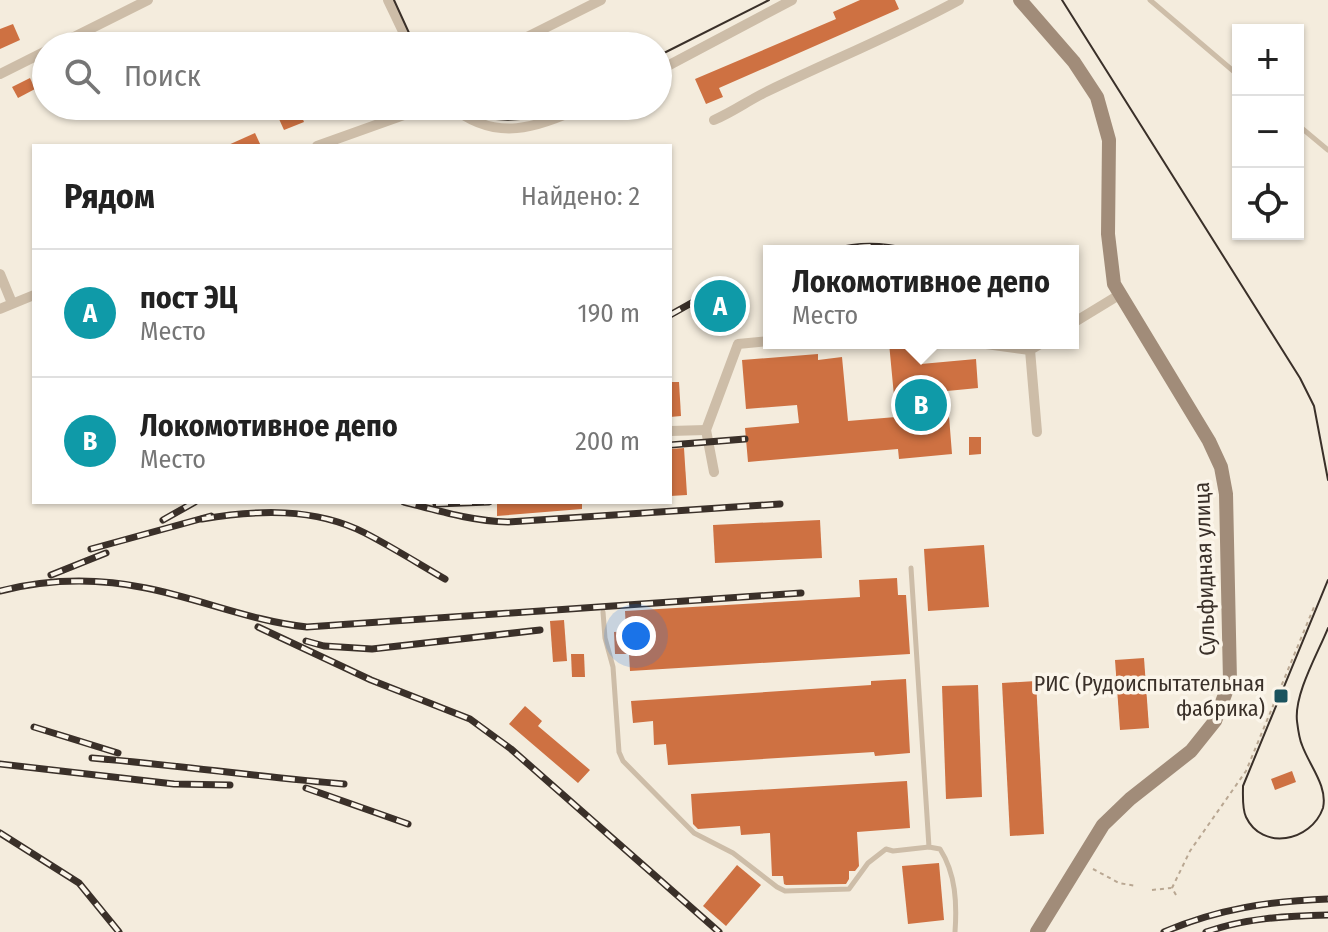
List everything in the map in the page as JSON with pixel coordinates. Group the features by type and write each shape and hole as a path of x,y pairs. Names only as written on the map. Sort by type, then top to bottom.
{"street":[{"path":"84,32 148,0"},
{"path":"388,0 403,32"},
{"path":"537,32 601,0"},
{"path":"672,64 792,0"},
{"path":"714,120 737,110 764,92 907,28 959,0"},
{"name":"Сульфидная улица","path":"1020,0 1089,82 1103,113 1109,140 1110,256 1119,295 1209,441 1221,467 1229,530 1230,681 1215,721 1191,751 1130,799 1103,825 1037,932"},
{"path":"0,74 32,58"},
{"path":"323,144 390,120"},
{"path":"474,120 507,130 527,129 549,120"},
{"path":"0,274 12,303"},
{"path":"1079,319 1119,295"},
{"path":"0,309 32,296"},
{"path":"714,472 706,430 738,344 763,342"},
{"path":"1023,349 1030,350 1037,432"},
{"path":"672,431 706,430"}],"lane":[{"path":"1150,0 1232,70"},
{"path":"1304,130 1328,150"},
{"path":"911,568 929,847"},
{"path":"603,612 605,638 613,667 619,752 623,761 694,833 733,853 785,891 849,889 868,863 886,849 940,849 952,876 956,904 955,932"}],"path":[{"path":"1172,888 1190,851 1246,771 1314,607"},
{"path":"1080,862 1119,883 1136,886"},
{"path":"1152,890 1172,888"},
{"path":"1172,888 1176,895"}],"building":[{"path":"860,0 895,0 899,9 719,88 723,97 706,104 695,79 836,19 833,12"},
{"path":"13,24 20,40 0,49 0,29"},
{"path":"30,78 32,82 32,91 18,98 12,87"},
{"path":"279,120 303,120 304,122 284,130"},
{"path":"255,133 260,144 230,144"},
{"path":"729,298 733,310 712,317 708,305"},
{"path":"890,349 920,349 921,364 976,359 978,388 947,391 952,454 899,459 898,449 748,462 745,428 799,423 797,405 746,409 742,360 818,354 818,360 842,357 848,421 896,417"},
{"path":"672,382 679,382 681,416 672,417"},
{"path":"969,437 981,437 981,454 969,455"},
{"path":"684,448 687,495 672,496 672,449"},
{"path":"497,504 582,504 582,509 497,516"},
{"path":"820,520 822,558 715,563 713,525"},
{"path":"984,545 989,607 928,611 924,549"},
{"path":"897,578 898,595 906,595 910,654 630,671 629,654 615,654 614,632 626,631 625,611 860,597 859,580"},
{"path":"564,620 567,661 553,662 550,621"},
{"path":"571,654 584,654 585,677 572,677"},
{"path":"1144,658 1149,728 1120,730 1115,660"},
{"path":"906,679 910,753 875,756 874,752 668,765 666,744 654,745 653,721 633,723 631,701 871,685 871,681"},
{"path":"1036,681 1044,834 1010,836 1002,683"},
{"path":"978,685 982,797 946,799 942,686"},
{"path":"525,706 542,721 538,726 590,770 578,783 509,724"},
{"path":"1292,771 1296,782 1275,790 1271,779"},
{"path":"907,781 910,828 857,832 859,866 855,871 849,871 846,884 786,885 783,876 772,876 770,833 741,835 740,826 698,829 693,824 691,794"},
{"path":"939,863 944,920 908,924 902,866"},
{"path":"737,865 761,885 726,926 703,906"}],"tram line":[{"path":"394,0 409,32"},
{"path":"672,49 769,0"},
{"path":"1062,0 1300,378 1314,406 1328,480"},
{"path":"1328,580 1243,786 1246,817 1253,828 1263,835 1274,838 1298,835 1317,820 1323,808 1323,792 1300,739 1297,710 1303,686 1328,628"}],"railway":[{"path":"672,314 695,301"},
{"path":"672,445 745,439"},
{"path":"163,520 191,504"},
{"path":"412,504 469,518 508,522 780,504"},
{"path":"202,519 264,513 326,519 365,533 445,579"},
{"path":"91,549 211,516"},
{"path":"51,575 106,553"},
{"path":"0,591 54,582 91,581 128,585 266,620 307,627 801,593"},
{"path":"258,627 371,680 470,719 511,749 719,932"},
{"path":"306,641 324,646 372,649 540,630"},
{"path":"34,727 118,753"},
{"path":"92,758 344,784"},
{"path":"0,764 174,784 230,785"},
{"path":"306,788 408,824"},
{"path":"0,833 79,883 119,932"},
{"path":"1164,932 1204,917 1244,908 1328,899"},
{"path":"1206,932 1251,921 1328,915"}],"place":[{"name":"пост ЭЦ","path":"720,306"},
{"name":"Локомотивное депо","path":"921,405"},
{"name":"РИС (Рудоиспытательная фабрика)","path":"1281,696"}]}
